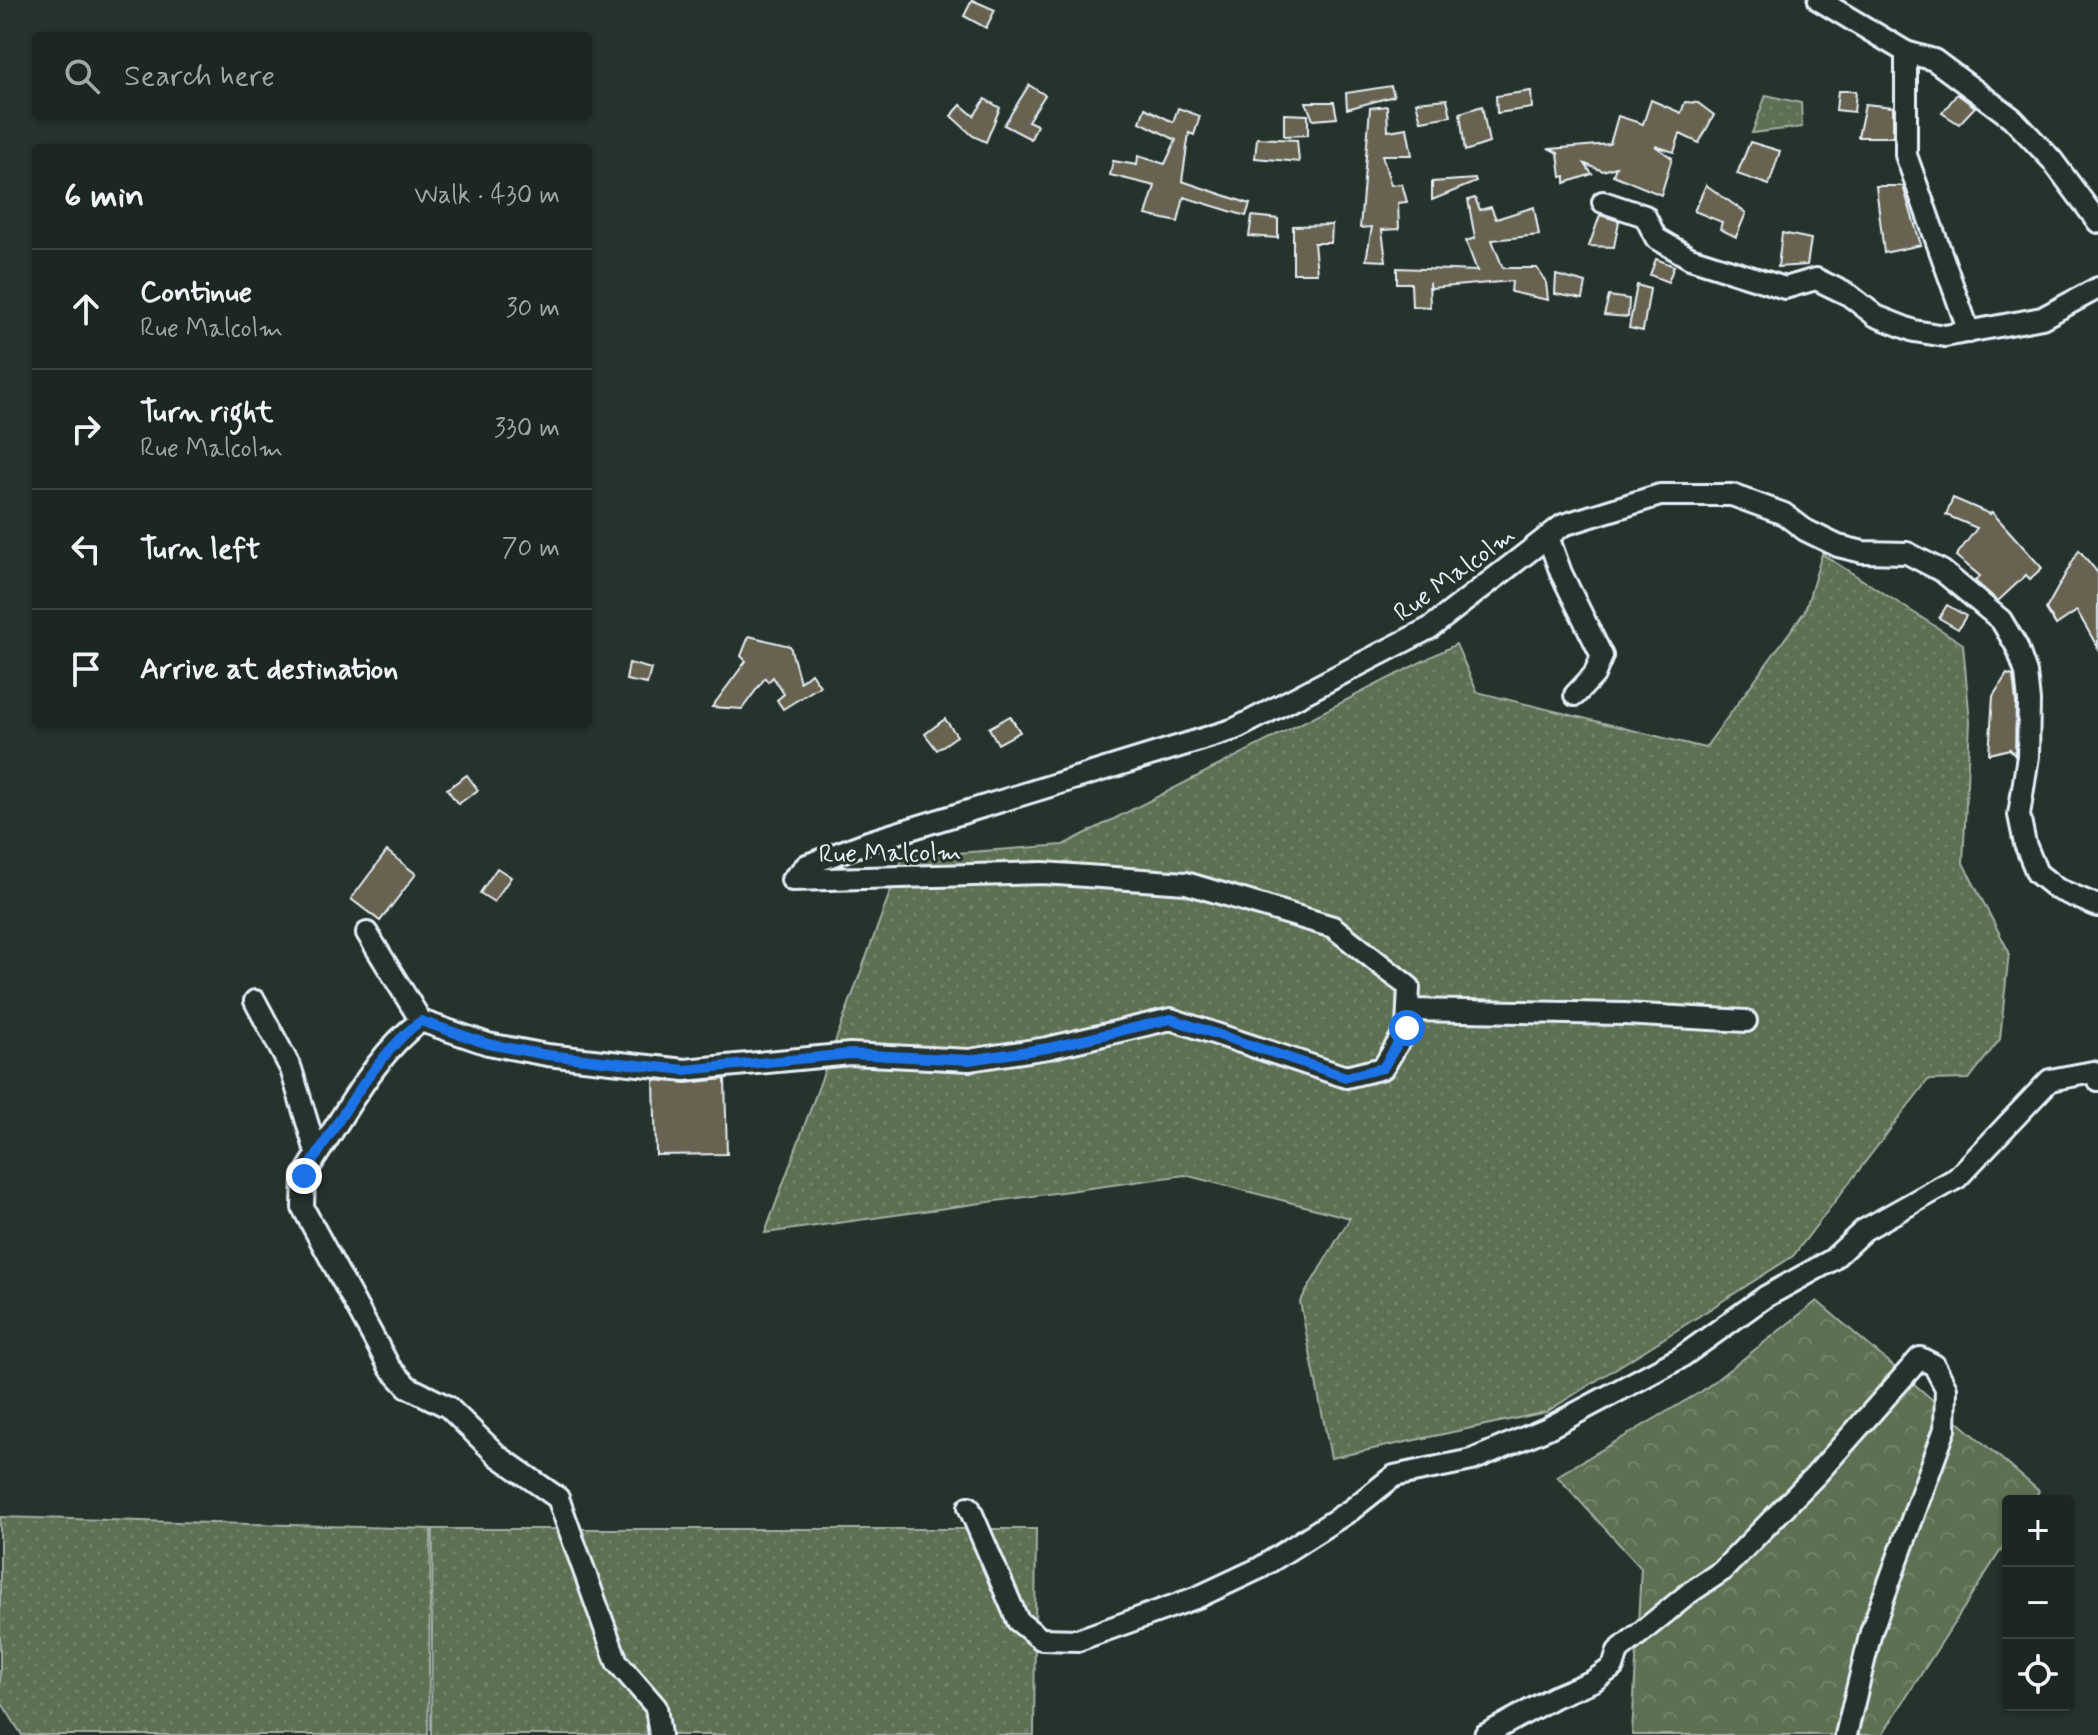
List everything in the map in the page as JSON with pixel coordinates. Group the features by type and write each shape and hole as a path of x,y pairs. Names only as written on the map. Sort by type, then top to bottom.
{"street":[{"path":"1819,0 1906,52 1934,60 2012,118 2052,160 2098,222"},
{"path":"1906,52 1906,155 1969,332"},
{"path":"1603,202 1645,216 1656,238 1690,258 1785,288 1816,279 1849,295 1876,316 1914,331 1945,336 2042,318 2098,288"},
{"name":"Rue Malcolm","path":"1408,1010 1409,987 1333,927 1186,883 1043,873 792,880 807,865 868,842 1235,729 1430,628 1563,525 1660,495 1732,495 1784,514 1805,530 1838,546 1863,552 1907,553 1942,571 2001,620 2017,647 2026,673 2028,756 2019,815 2037,873 2057,889 2098,906"},
{"path":"1548,537 1561,573 1602,656 1594,675 1575,695"},
{"path":"367,933 421,1021 488,1044 547,1055 685,1070 850,1054 969,1060 1048,1048 1171,1019 1346,1077 1383,1068 1407,1028 1408,1010 1624,1014 1746,1021"},
{"path":"255,1001 291,1069 317,1155"},
{"path":"421,1021 406,1031 317,1155 304,1176 303,1208 390,1368 408,1387 448,1407 498,1456 558,1498 617,1662 656,1707 660,1735"},
{"path":"969,1507 1018,1621 1041,1639 1078,1640 1198,1597 1260,1568 1351,1510 1394,1476 1472,1460 1548,1428 1680,1358 1765,1297 1832,1260 1864,1230 1957,1178 2050,1080 2093,1072 2098,1080"},
{"path":"1485,1735 1554,1697 1593,1681 1613,1667 1618,1651 1692,1591 1722,1571 1816,1475 1920,1358 1934,1365 1946,1388 1945,1429 1871,1632 1846,1735"}],"green space":[{"path":"1766,95 1801,103 1802,127 1752,133"},
{"path":"1822,554 1963,644 1970,722 1963,863 2009,952 2000,1039 1969,1079 1928,1080 1793,1256 1546,1412 1331,1458 1300,1302 1350,1218 1185,1175 765,1233 903,857 1063,845 1456,644 1477,692 1705,748 1805,611"},
{"path":"1817,1301 2039,1491 2037,1495 2002,1495 2002,1548 1882,1735 1632,1735 1641,1568 1557,1476 1702,1391"},
{"path":"0,1517 431,1529 428,1735 22,1735 0,1700"},
{"path":"433,1529 1036,1529 1034,1735 431,1735"}],"building":[{"path":"972,0 995,10 986,28 964,16"},
{"path":"1029,85 1045,95 1028,121 1037,125 1031,139 1004,125"},
{"path":"1391,86 1394,96 1347,109 1346,93"},
{"path":"1531,91 1532,108 1497,113 1496,96"},
{"path":"1838,91 1856,91 1854,112 1836,110"},
{"path":"1957,94 1975,107 1959,124 1942,113"},
{"path":"985,99 1000,108 986,142 973,136 951,116 961,105 974,116"},
{"path":"1447,99 1451,116 1421,121 1416,102"},
{"path":"1651,100 1681,113 1685,102 1698,103 1714,115 1699,143 1680,134 1674,152 1655,146 1672,158 1661,195 1613,175 1616,167 1603,171 1585,164 1592,174 1565,183 1565,176 1561,177 1558,153 1550,149 1610,144 1618,116 1643,124"},
{"path":"1306,102 1334,102 1337,118 1313,120"},
{"path":"1865,104 1893,107 1893,137 1858,137"},
{"path":"1387,106 1388,131 1407,128 1412,155 1382,155 1391,185 1402,184 1407,202 1398,203 1399,229 1382,230 1386,261 1366,260 1372,227 1360,228 1370,108"},
{"path":"1482,106 1489,143 1465,151 1460,113"},
{"path":"1145,108 1173,122 1178,108 1200,116 1194,135 1189,133 1182,181 1250,204 1246,216 1184,197 1178,222 1146,215 1155,186 1110,175 1113,161 1137,165 1138,156 1165,164 1176,140 1140,122"},
{"path":"1284,114 1308,115 1308,135 1284,136"},
{"path":"1257,138 1297,140 1299,162 1255,158"},
{"path":"1750,142 1780,151 1769,185 1737,174"},
{"path":"1475,179 1476,182 1432,200 1432,182"},
{"path":"1706,185 1746,213 1736,237 1720,229 1722,222 1694,211"},
{"path":"1876,186 1903,186 1921,245 1884,253"},
{"path":"1475,198 1480,210 1491,207 1496,219 1534,207 1539,235 1492,240 1503,268 1537,268 1546,282 1548,300 1511,292 1512,281 1431,288 1429,282 1430,307 1412,306 1411,283 1397,283 1397,268 1477,271 1466,241 1475,238 1468,200"},
{"path":"1600,215 1619,221 1614,247 1589,246"},
{"path":"1252,216 1278,219 1278,238 1249,236"},
{"path":"1332,225 1331,243 1314,243 1317,273 1293,273 1293,226"},
{"path":"1782,233 1811,239 1807,265 1778,267"},
{"path":"1656,259 1674,266 1668,282 1650,275"},
{"path":"1556,275 1586,283 1583,299 1555,294"},
{"path":"1637,285 1650,289 1643,331 1629,328"},
{"path":"1609,296 1629,299 1628,317 1604,315"},
{"path":"1953,498 1990,514 1992,512 2042,568 2030,579 2026,575 1998,601 1975,581 1980,576 1956,556 1977,528 1946,515"},
{"path":"2079,550 2098,573 2098,648 2077,611 2056,625 2046,609"},
{"path":"1947,605 1966,616 1958,629 1939,618"},
{"path":"749,636 790,646 800,682 811,673 820,686 783,709 777,700 784,694 773,677 768,682 765,678 742,709 712,707 746,661 741,656"},
{"path":"629,663 651,669 647,684 626,680"},
{"path":"2007,674 2013,676 2016,702 2015,756 2010,749 1989,754 1993,696"},
{"path":"1010,716 1020,732 998,744 989,728"},
{"path":"945,719 957,736 937,750 925,734"},
{"path":"467,775 478,790 458,804 447,789"},
{"path":"387,851 416,874 380,921 351,899"},
{"path":"497,868 511,877 494,902 480,893"},
{"path":"725,1079 727,1154 656,1155 654,1080 686,1083"}],"route":[{"path":"304,1176 390,1052 406,1031 421,1021 432,1022 488,1044 547,1055 685,1070 850,1054 969,1060 1048,1048 1171,1019 1346,1077 1383,1068 1407,1028"}]}
